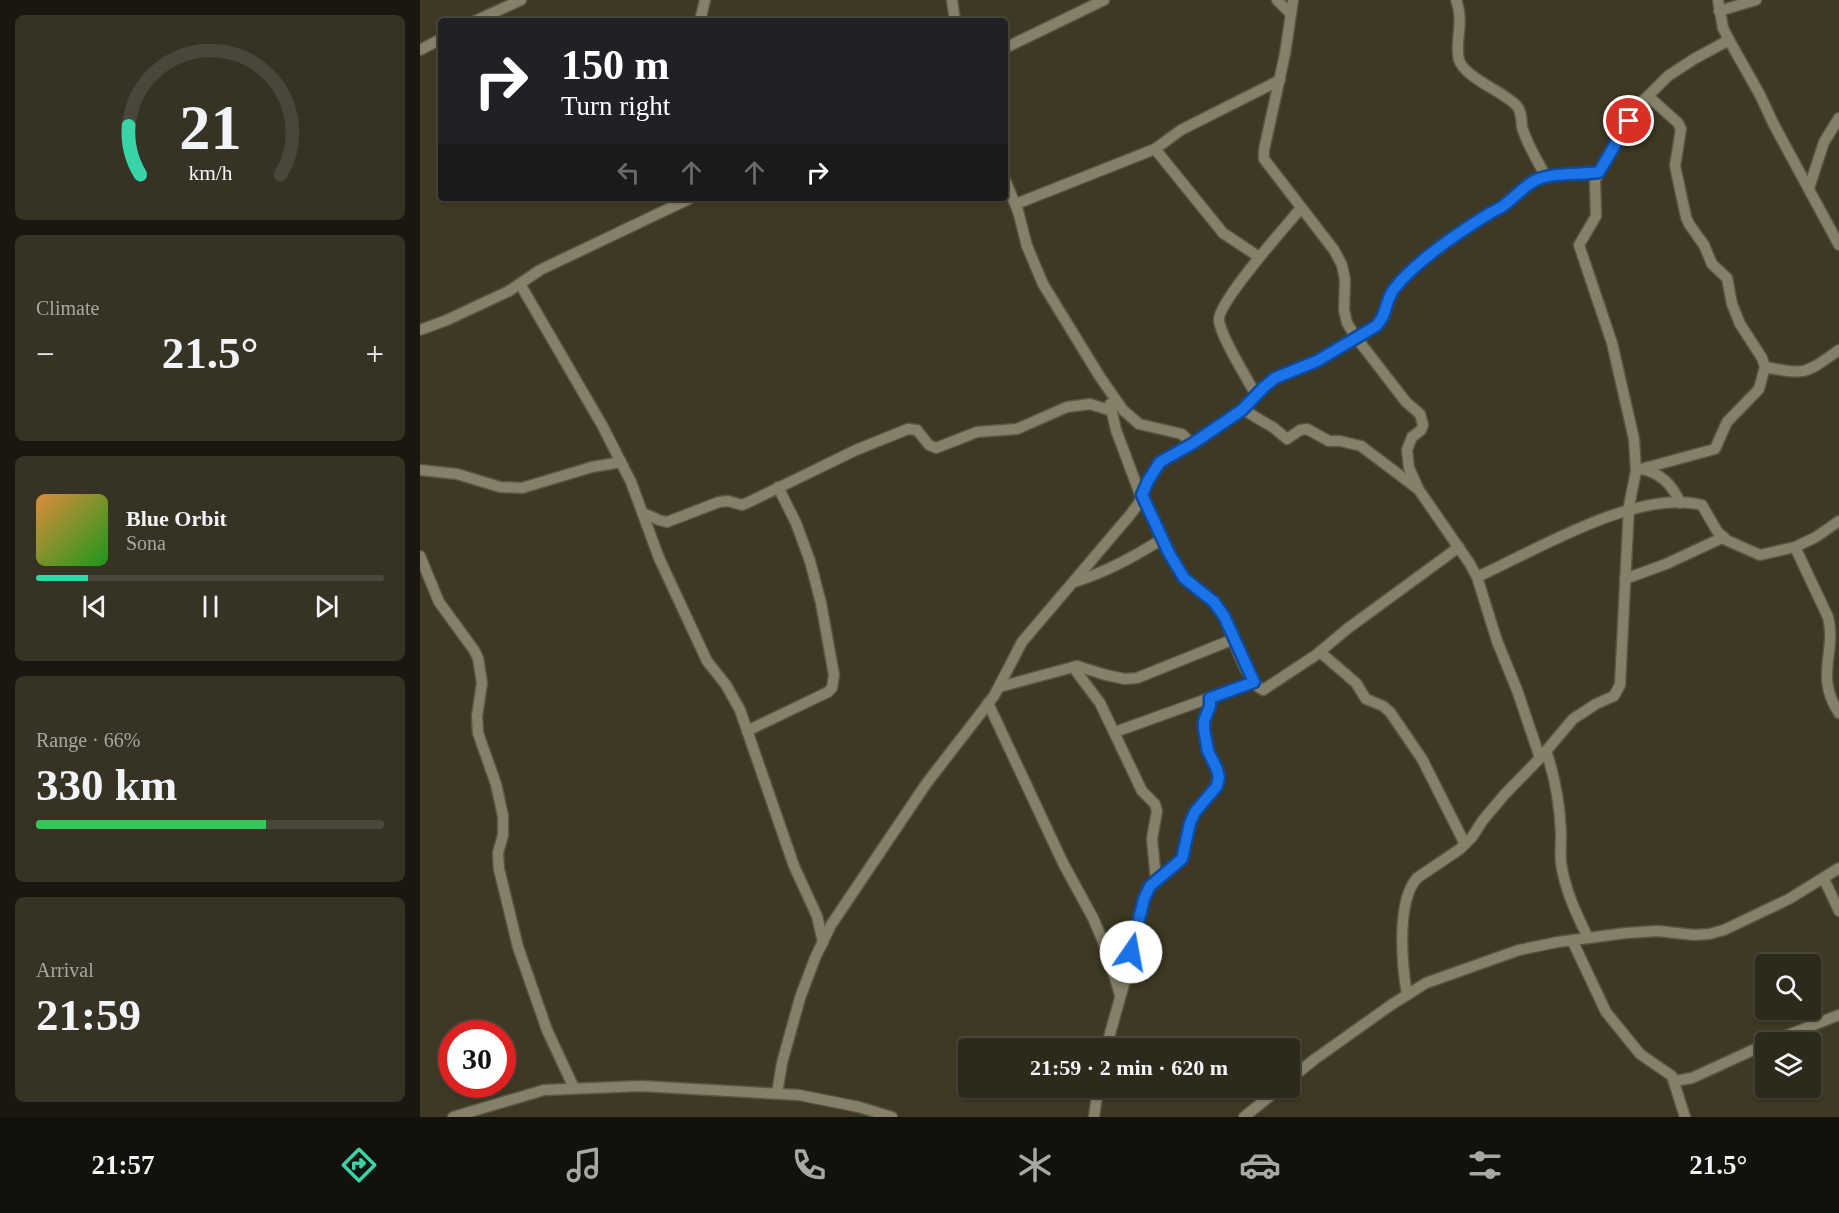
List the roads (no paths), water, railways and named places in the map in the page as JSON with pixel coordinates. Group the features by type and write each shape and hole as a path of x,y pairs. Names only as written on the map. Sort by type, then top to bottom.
{"street":[{"path":"482,18 521,0"},
{"path":"701,18 705,0"},
{"path":"952,0 955,18"},
{"path":"1008,47 1104,0"},
{"path":"1277,0 1291,14"},
{"path":"1293,0 1264,159 1334,250 1342,265 1345,280 1345,316 1355,336 1406,402 1420,414 1421,430 1412,437 1407,450 1409,468 1419,489 1477,577 1497,641 1554,781 1561,832 1561,860 1567,890 1588,938"},
{"path":"1456,0 1461,20 1458,55 1461,63 1490,88 1519,108 1523,128 1533,154 1546,177"},
{"path":"1756,0 1719,5 1723,28 1839,245"},
{"path":"1407,995 1403,972 1402,941 1404,917 1412,884 1465,844 1505,794 1574,719 1596,704 1614,696 1620,685 1629,510 1638,469 1619,369 1579,245 1596,216 1594,185 1599,172 1638,106 1668,76 1694,58 1729,40"},
{"path":"420,50 438,41"},
{"path":"1016,204 1155,149 1181,130 1280,80"},
{"path":"1638,469 1715,449 1727,422 1760,389 1765,368 1762,358 1740,324 1732,304 1727,278 1712,264 1700,238 1689,224 1675,166 1681,129 1678,123 1648,96"},
{"path":"1809,188 1824,142 1839,118"},
{"path":"1155,149 1223,233 1259,257"},
{"path":"777,1093 782,1063 800,998 831,926 926,784 999,687 1022,642 1130,515 1151,474 1160,462 1192,444 1242,410 1275,378 1317,361 1380,322 1393,290 1417,267 1450,240 1502,207 1529,184 1546,177 1599,172"},
{"path":"1008,187 1016,204 1027,246 1043,284 1072,334 1123,410 1139,424 1182,434 1192,444"},
{"path":"420,330 509,291 540,270 686,201"},
{"path":"1256,395 1220,328 1219,314 1259,257 1301,208"},
{"path":"520,284 553,338 621,462 687,621 707,661 740,710 794,866 817,916 823,942"},
{"path":"1765,368 1802,372 1839,351"},
{"path":"1106,386 1116,430 1141,496 1162,538 1184,578 1220,609 1254,682 1260,689 1266,689 1289,671 1320,652 1347,629 1459,547"},
{"path":"644,513 667,522 718,502 728,501 742,505 763,497 778,487 856,450 909,429 917,430 930,445 936,448 971,434 1017,429 1067,407 1090,404 1112,411"},
{"path":"1242,410 1274,428 1287,439 1307,429 1329,441 1340,441 1365,448 1419,489"},
{"path":"420,470 457,474 500,487 522,488 592,467 621,462"},
{"path":"1638,469 1657,474 1665,480 1673,488 1680,503"},
{"path":"747,731 828,692 832,688 834,675 821,603 810,561 796,523 778,487"},
{"path":"1477,577 1583,526 1629,510 1665,503 1702,505 1717,531 1724,537 1760,555 1795,547 1816,537 1839,521"},
{"path":"1625,579 1666,564 1724,537"},
{"path":"1074,583 1103,573 1132,558 1162,538"},
{"path":"1795,547 1828,617 1831,629 1826,664 1827,682 1830,696 1839,713"},
{"path":"420,556 439,602 478,658 482,683 477,716 478,733 496,784 503,816 503,835 498,853 500,869 518,947 547,1030 574,1088"},
{"path":"999,687 1077,666 1125,679 1137,678 1234,639"},
{"path":"1320,652 1356,683 1366,699 1383,706 1390,712 1422,759 1465,844"},
{"path":"1073,667 1093,692 1115,732 1142,791 1155,804 1157,811 1152,839 1156,880"},
{"path":"1115,732 1254,682"},
{"path":"1109,1038 1144,899 1150,886 1182,859 1190,823 1195,812 1217,786 1219,777 1208,751 1204,729 1210,698"},
{"path":"988,703 1063,863 1093,918 1107,951 1120,997"},
{"path":"1300,1071 1426,983 1519,950 1572,940 1658,931 1694,935 1724,930 1789,899 1839,868"},
{"path":"1824,879 1839,911"},
{"path":"1572,940 1606,1012 1640,1054 1668,1072 1674,1081 1685,1117"},
{"path":"1797,1032 1839,1016"},
{"path":"1674,1081 1692,1078 1755,1049"},
{"path":"453,1117 544,1090 640,1086 799,1095 859,1107 891,1117"},
{"path":"1094,1117 1097,1098"},
{"path":"1244,1117 1268,1098"}]}
